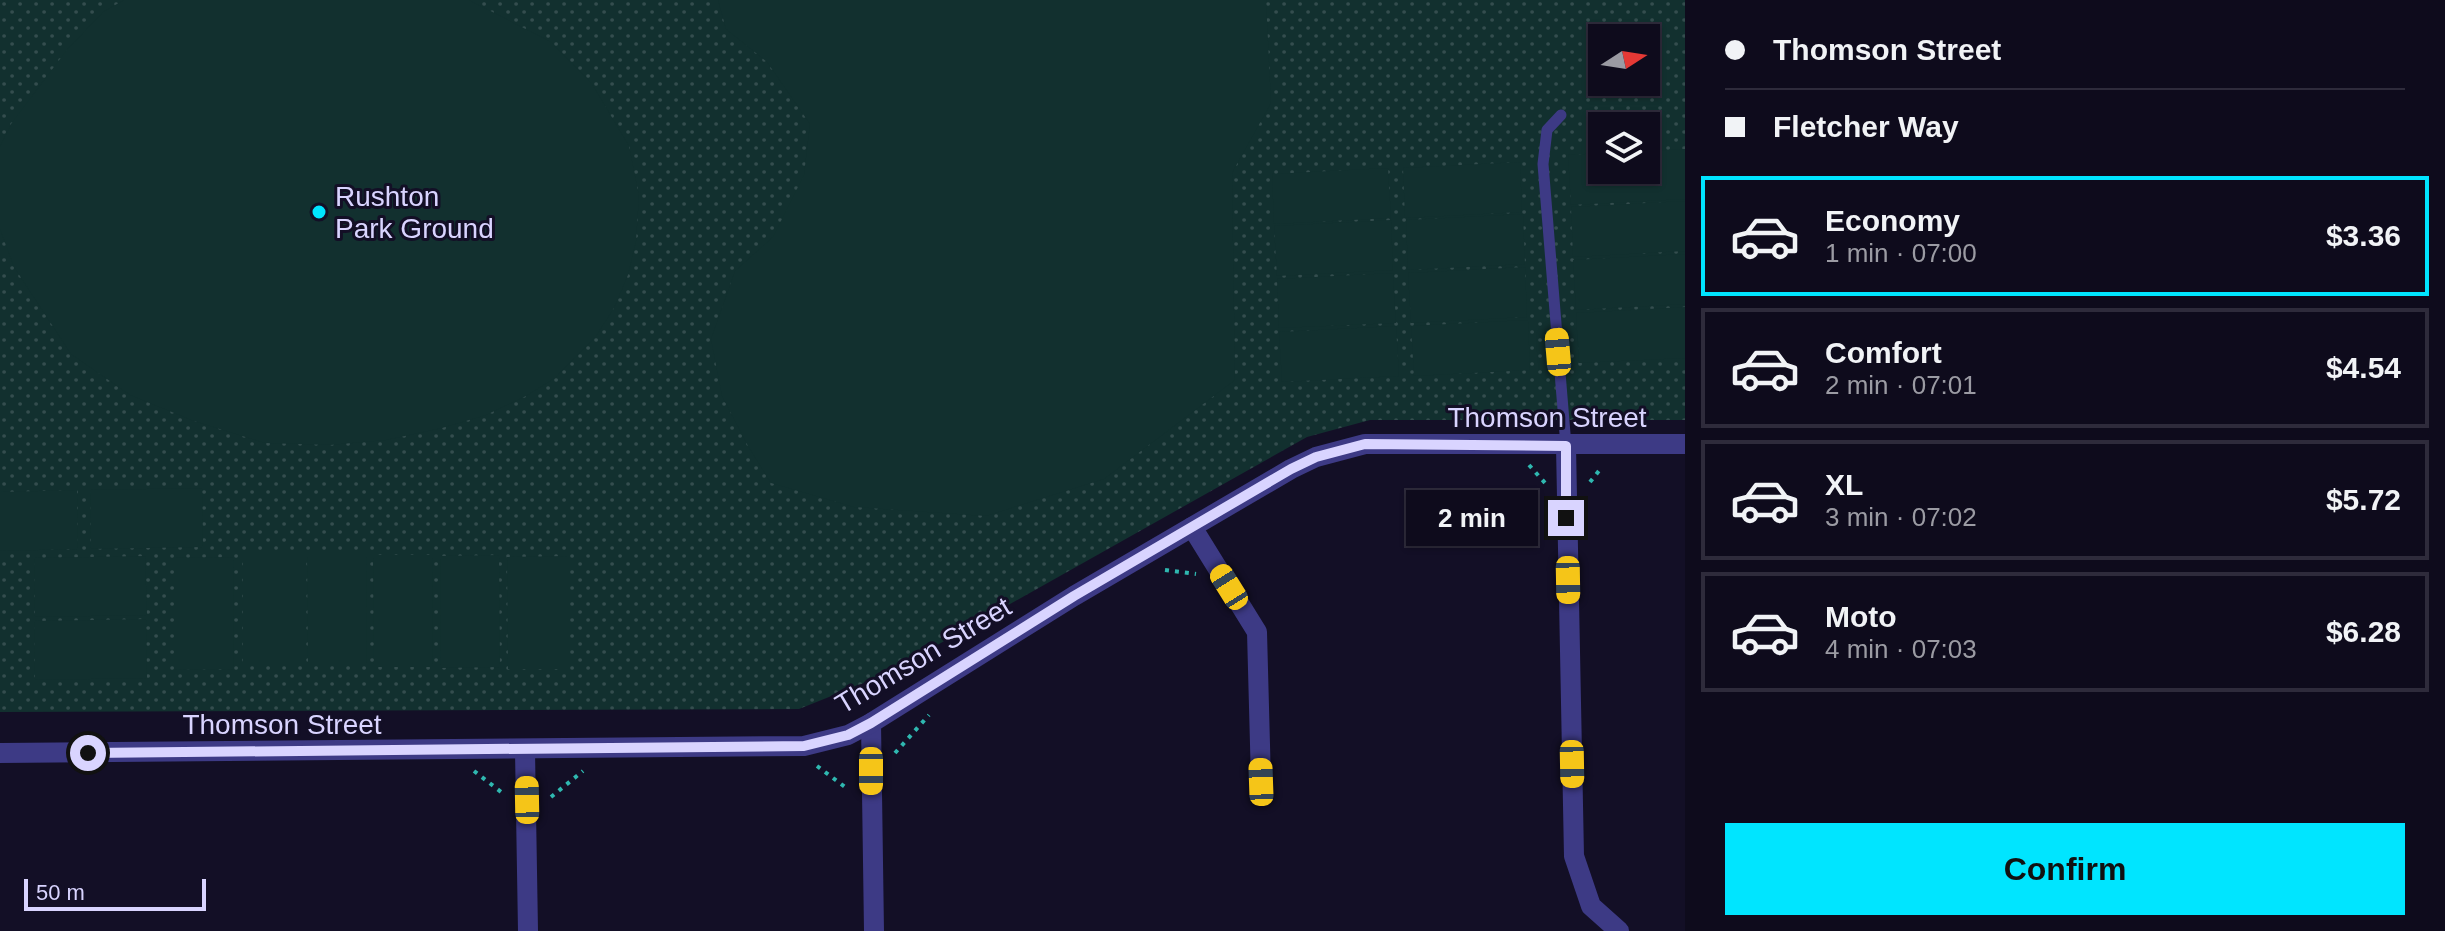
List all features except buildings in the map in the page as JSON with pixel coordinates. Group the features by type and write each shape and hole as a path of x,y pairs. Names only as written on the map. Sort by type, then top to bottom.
{"street":[{"name":"Thomson Street","path":"0,753 525,751 804,746 848,735 871,723 1074,596 1316,457 1365,444 1685,444"},
{"path":"1566,446 1574,856 1591,906 1619,931"},
{"path":"1192,527 1257,632 1261,782"},
{"path":"871,723 874,931"},
{"path":"525,751 528,931"}],"lane":[{"path":"1561,115 1547,130 1543,164 1566,446"}],"path":[{"path":"1526,462 1548,487"}],"green space":[{"path":"0,0 1685,0 1685,420 1370,420 1307,437 884,675 799,709 0,712"},
{"name":"Rushton Park Ground","path":"124,0 469,0 551,42 592,84 629,146 639,196 636,241 628,275 614,308 596,336 555,378 486,415 386,440 330,445 265,443 194,421 130,395 71,354 14,267 0,229 0,147 11,124 66,51 103,12"},
{"path":"718,0 1266,0 1271,103 1232,173 1235,380 1104,479 986,516 854,507 771,483 722,396 711,339 735,271 773,237 804,175 810,124 767,62 726,29"},
{"path":"1685,149 1685,199 1571,205 1568,155 1588,154 1588,184 1660,184 1660,150"},
{"path":"1520,162 1522,212 1405,218 1403,168"},
{"path":"1388,168 1391,218 1274,224 1272,174"},
{"path":"1685,201 1685,251 1573,257 1571,207"},
{"path":"1523,214 1525,264 1408,270 1406,220"},
{"path":"1391,220 1393,270 1277,276 1274,226"},
{"path":"1685,254 1685,304 1576,310 1573,260"},
{"path":"1525,267 1527,317 1411,323 1408,273"},
{"path":"1393,273 1396,323 1279,328 1277,279"},
{"path":"1685,307 1685,358 1579,363 1576,313"},
{"path":"1528,320 1530,370 1414,376 1411,326"},
{"path":"1396,326 1399,376 1282,382 1279,332"},
{"path":"202,488 203,547 91,549 90,490"},
{"path":"77,490 78,549 0,551 0,492"},
{"path":"243,554 302,554 302,666 243,666"},
{"path":"307,554 366,554 367,666 308,666"},
{"path":"373,555 432,555 433,667 374,667"},
{"path":"499,555 500,667 441,668 440,556"},
{"path":"145,556 147,615 35,617 34,558"},
{"path":"567,556 567,669 508,669 507,557"},
{"path":"233,557 234,669 175,670 175,558"},
{"path":"146,619 147,678 35,680 34,621"}],"place":[{"name":"Rushton Park Ground","path":"319,212"}],"route":[{"path":"88,753 804,746 848,735 871,723 1074,596 1316,457 1365,444 1566,446 1566,518"}]}
